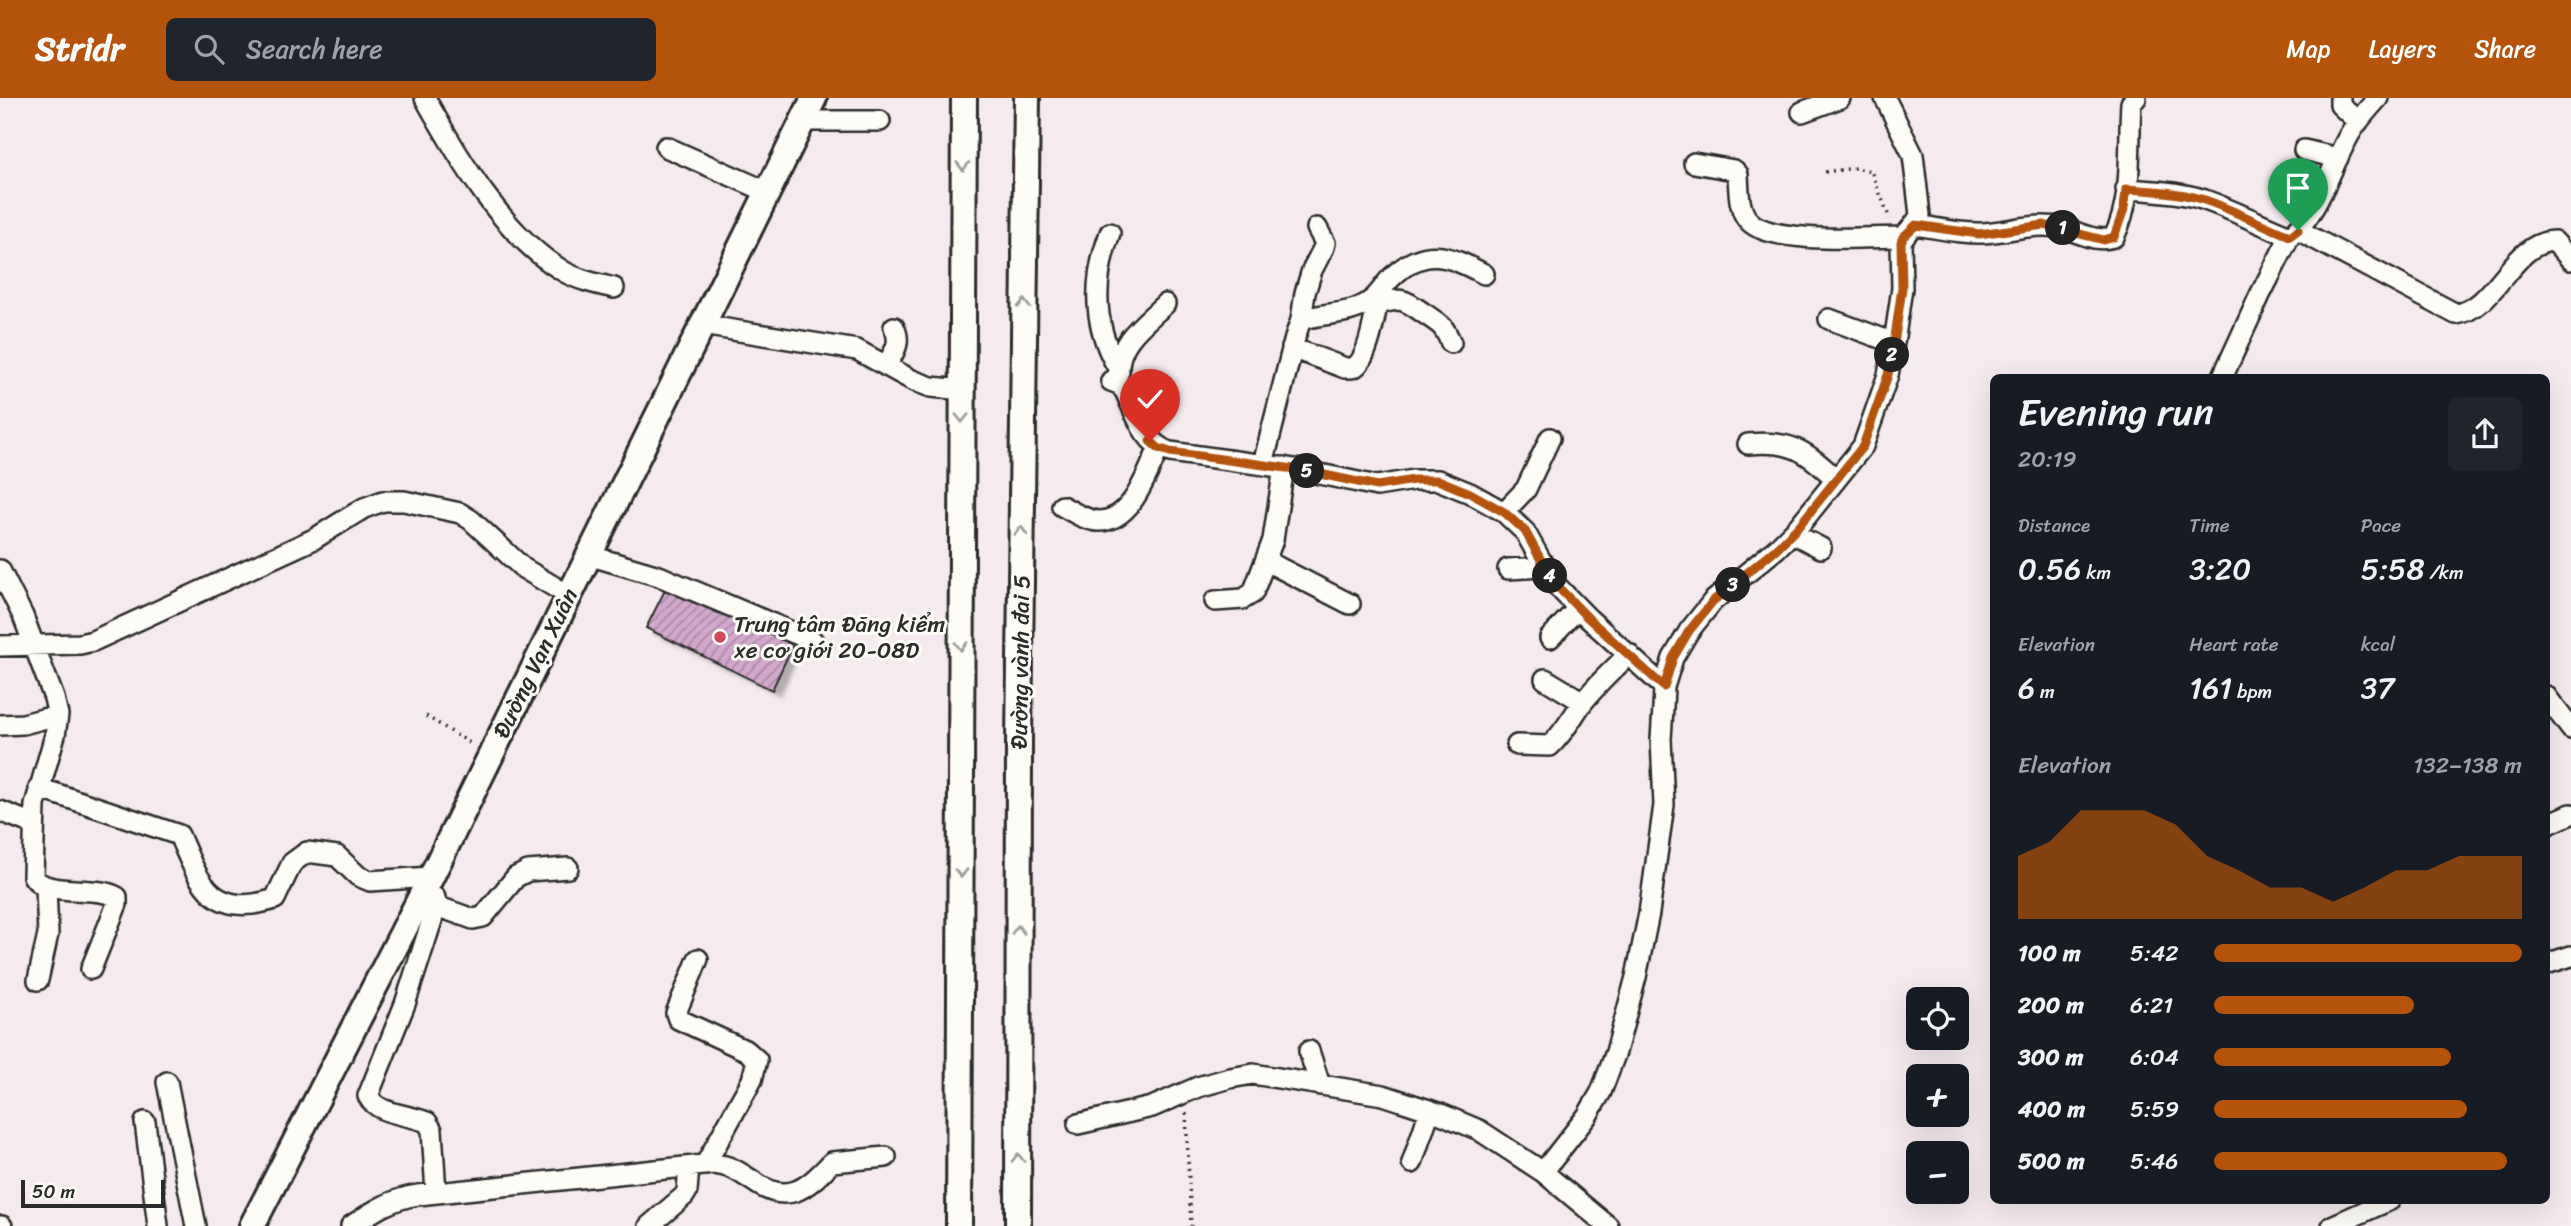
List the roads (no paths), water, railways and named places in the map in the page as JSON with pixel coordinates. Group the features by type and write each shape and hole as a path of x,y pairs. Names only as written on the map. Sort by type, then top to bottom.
{"main road":[{"name":"Đường Vạn Xuân","path":"258,1215 431,893 489,755 814,98"},
{"path":"959,1226 964,98"},
{"name":"Đường vành đai 5","path":"1018,1226 1019,741 1027,98"}],"street":[{"path":"425,98 453,148 482,191 525,241 565,272 614,288"},
{"path":"1802,112 1840,98"},
{"path":"1543,1172 1587,1116 1601,1092 1616,1052 1636,977 1649,913 1664,805 1661,739 1664,687 1673,658 1689,631 1713,601 1792,533 1863,446 1888,375 1902,288 1900,251 1906,233 1920,215 1913,155 1885,98"},
{"path":"1694,163 1734,170 1738,174 1743,212 1749,221 1760,228 1777,233 1820,238 1906,233 1979,234 2044,225 2104,240 2114,237 2119,228 2131,142 2131,103 2136,98"},
{"path":"2340,98 2340,105 2358,122"},
{"path":"2224,374 2294,233 2322,190 2358,122 2378,98"},
{"path":"803,121 880,121"},
{"path":"666,147 768,192"},
{"path":"2304,150 2338,158"},
{"path":"2126,189 2171,191 2213,202 2254,222 2294,233 2456,314 2466,313 2477,307 2513,266 2542,242 2554,242 2569,254"},
{"path":"1263,464 1309,281 1324,247 1317,228"},
{"path":"1110,233 1100,260 1099,326 1116,378 1150,441 1158,448 1170,452 1284,467 1377,486 1414,480 1438,480 1470,493 1504,512 1525,531 1553,582 1664,687"},
{"path":"1292,348 1345,368 1353,368 1358,365 1371,334 1378,299 1400,269 1420,258 1433,256 1455,259 1484,274"},
{"path":"1301,320 1341,313 1378,299 1393,299 1411,303 1443,325 1451,343"},
{"path":"1116,378 1118,361 1126,342 1165,304"},
{"path":"1829,319 1894,344"},
{"path":"702,325 857,350 912,380 931,387 953,389"},
{"path":"886,366 898,344 894,327"},
{"path":"1504,512 1526,489 1550,438"},
{"path":"1748,444 1771,442 1794,448 1818,463 1836,479"},
{"path":"1062,506 1084,518 1100,521 1117,516 1130,503 1158,448"},
{"path":"1215,601 1243,599 1252,593 1273,540 1284,467"},
{"path":"0,646 80,644 93,641 299,546 364,508 383,501 404,501 460,513 523,568 568,595"},
{"path":"1792,533 1821,548"},
{"path":"588,555 660,576 813,641"},
{"path":"1266,561 1350,604"},
{"path":"1508,569 1544,567"},
{"path":"0,570 17,602 58,715 33,824 33,876 36,882 46,888 106,891 117,897 117,904 91,969"},
{"path":"1550,638 1578,608"},
{"path":"1517,745 1550,746 1561,736 1583,702 1629,654"},
{"path":"1545,679 1583,702"},
{"path":"2550,704 2560,723"},
{"path":"0,725 23,724 58,715"},
{"path":"39,789 179,835 195,872 211,895 223,902 262,903 275,899 292,863 307,852 337,856 358,876 370,881 431,893 473,919 483,917 516,877 528,871 568,868"},
{"path":"0,811 33,824"},
{"path":"2550,823 2571,814"},
{"path":"38,980 48,934 46,888"},
{"path":"431,893 405,1004 368,1096 372,1104 387,1111 427,1122 432,1130 436,1193"},
{"path":"2550,963 2571,956"},
{"path":"649,1226 684,1196 697,1166 752,1080 757,1060 747,1051 678,1019 676,1013 698,959"},
{"path":"1309,1051 1320,1085"},
{"path":"1077,1124 1152,1107 1230,1077 1253,1074 1383,1095 1479,1130 1543,1172 1608,1226"},
{"path":"167,1082 196,1226"},
{"path":"1412,1163 1430,1110"},
{"path":"145,1122 158,1226"},
{"path":"351,1226 382,1205 400,1198 697,1166 724,1165 734,1168 763,1188 790,1194 813,1182 832,1162 886,1157"},
{"path":"2332,1226 2381,1204"}],"place":[{"name":"Trung tâm Đăng kiểm xe cơ giới 20-08D","path":"720,637"}]}
